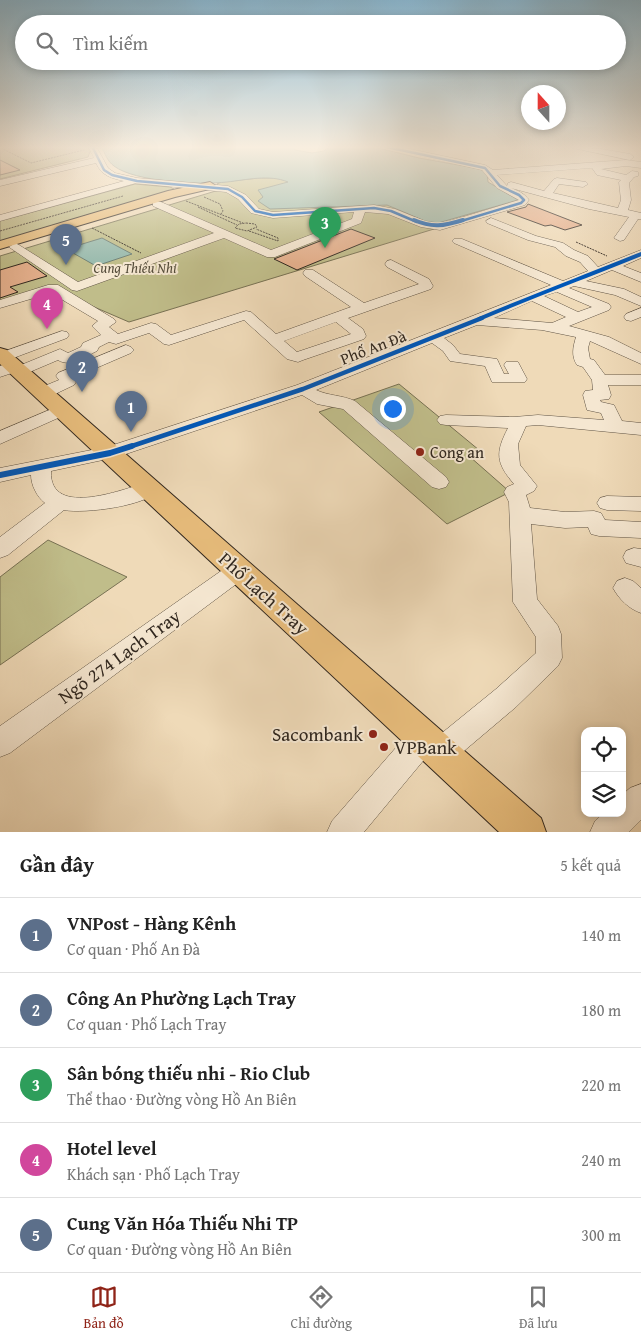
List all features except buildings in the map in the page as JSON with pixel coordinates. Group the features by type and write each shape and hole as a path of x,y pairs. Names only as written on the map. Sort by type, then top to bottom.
{"main road":[{"path":"0,251 15,247 78,220 157,204 204,190"},
{"path":"0,245 78,220 172,194 204,190"},
{"name":"Phố Lạch Tray","path":"7,364 151,488 527,832"}],"street":[{"path":"0,218 123,185"},
{"path":"165,185 204,190 232,190 255,210 273,215 361,208 391,211 424,225 440,227 523,202 524,198 500,185"},
{"path":"517,185 546,195 638,216 620,238"},
{"path":"546,195 554,185"},
{"path":"574,202 579,199 581,186 575,185"},
{"path":"622,213 626,200 624,185"},
{"path":"157,204 223,234 274,254 357,221 361,208"},
{"path":"491,221 532,238 559,245 570,253 584,259 596,272"},
{"path":"15,247 77,287 223,234"},
{"path":"458,241 563,284 604,307 557,326"},
{"name":"Phố An Đà","path":"0,475 110,453 304,389 475,321 532,296 641,254"},
{"path":"618,263 641,266"},
{"path":"618,263 641,278"},
{"path":"274,339 339,318 426,286 424,282 392,264"},
{"path":"309,273 363,309"},
{"path":"563,284 619,292 641,302"},
{"path":"0,304 44,289 56,288 110,322 99,326 116,340 152,327 169,342 246,315 294,357 302,357 359,336 358,332 339,318"},
{"path":"532,296 578,318"},
{"path":"475,321 528,324 611,342 641,359"},
{"path":"7,364 62,335"},
{"path":"7,364 60,354 66,359 92,348 88,346 111,336"},
{"path":"584,336 580,348 583,362 588,363 600,380 603,395 591,395 593,406 608,408 615,426"},
{"path":"433,338 448,348 455,358 492,362 498,379 519,379 512,365"},
{"path":"329,347 354,368"},
{"path":"0,438 52,401 68,382 64,376 126,350"},
{"path":"600,380 641,380"},
{"path":"304,389 323,400 343,402 349,405 440,482"},
{"path":"446,420 519,423 520,421 538,420 641,430"},
{"path":"344,832 432,745 506,698 549,658 549,634 526,602 519,502 514,492 527,486 510,467 509,444 519,423"},
{"path":"41,467 41,483 50,496 60,502 90,506 110,503 130,498 151,488"},
{"path":"0,549 60,502"},
{"path":"607,503 641,504"},
{"path":"520,515 565,520 594,519 600,528 641,530"},
{"name":"Ngõ 274 Lạch Tray","path":"0,743 239,570"},
{"path":"606,832 641,799"}],"path":[{"path":"204,190 220,204 223,211 221,214"},
{"path":"118,194 128,197"},
{"path":"0,231 54,216 78,220 123,196"},
{"path":"184,200 237,225 242,223"},
{"path":"198,207 203,207 242,223 255,224 257,226 256,229"},
{"path":"64,209 78,220 141,253"},
{"path":"50,213 54,216"},
{"path":"36,218 44,224"},
{"path":"237,225 236,228 238,230 249,231 271,240 278,240 278,238 256,229 249,231"},
{"path":"576,242 618,263"}],"green space":[{"path":"132,185 170,187 174,189 171,192 0,242 0,221"},
{"name":"Cung Thiếu Nhi","path":"217,185 302,185 350,203 392,205 432,223 434,229 129,322 50,288 0,304 0,256 219,190"},
{"name":"Cong an","path":"399,384 479,450 469,456 510,492 447,524 319,412"},
{"path":"48,540 127,577 0,665 0,577"}],"shaded area":[{"path":"277,185 493,185 518,200 438,223 425,221 387,205 270,209 258,201 263,197 258,190"},
{"path":"102,238 132,254 96,266 66,249"}],"cycle path":[{"path":"181,185 228,189 242,197 255,211 273,215 374,208 391,211 425,225 440,227 521,203 524,200 519,195 499,185"},
{"path":"0,475 110,453 303,389 641,254"}],"place":[{"name":"Sân bóng thiếu nhi - Rio Club","path":"325,248"},
{"name":"Cung Văn Hóa Thiếu Nhi TP","path":"66,265"},
{"name":"Hotel level","path":"47,329"},
{"name":"Công An Phường Lạch Tray","path":"82,392"},
{"name":"VNPost - Hàng Kênh","path":"131,432"},
{"name":"Cong an","path":"420,452"},
{"name":"Sacombank","path":"373,734"},
{"name":"VPBank","path":"384,747"}]}
